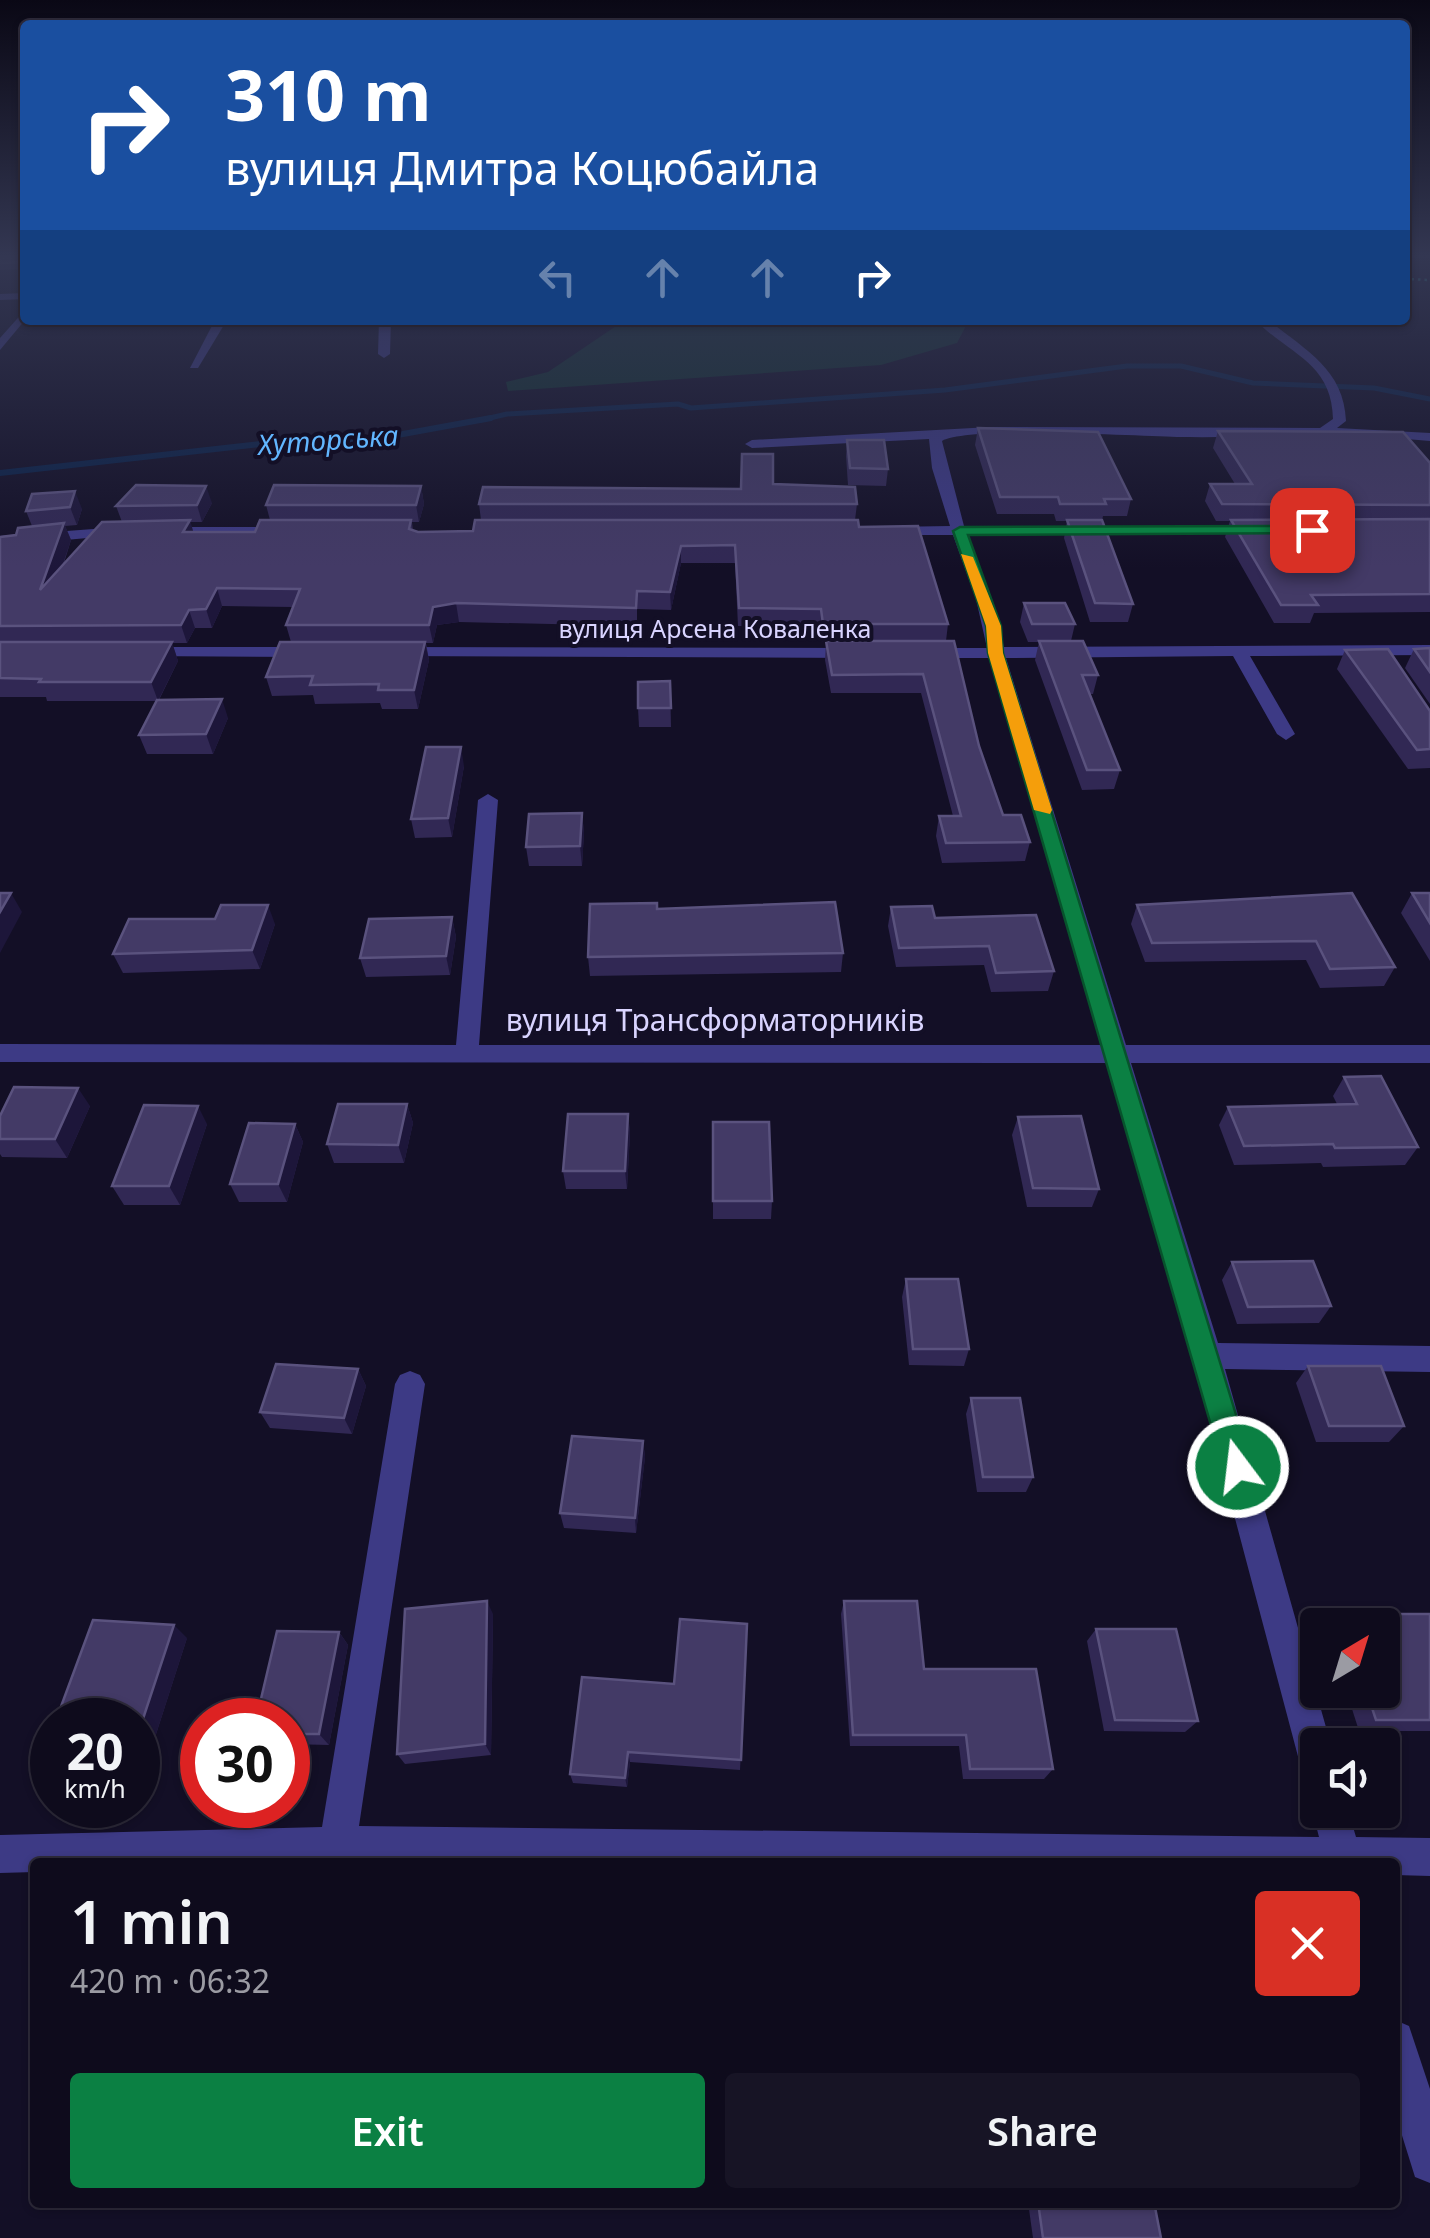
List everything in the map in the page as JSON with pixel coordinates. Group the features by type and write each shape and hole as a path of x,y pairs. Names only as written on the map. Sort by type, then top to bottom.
{"street":[{"path":"194,365 197,359"},
{"path":"1311,359 1330,374 1340,398 1340,421 1325,430"},
{"path":"752,444 940,443 1325,430 1430,437"},
{"path":"940,443 960,531 993,626 996,653 1208,1356 1308,1728"},
{"path":"870,531 1273,530"},
{"path":"0,540 120,531 306,531"},
{"name":"вулиця Арсена Коваленка","path":"896,653 1239,652 1384,657 1430,650"},
{"path":"120,652 338,652"},
{"name":"вулиця Арсена Коваленка","path":"378,652 876,653"},
{"path":"1239,652 1286,734"},
{"path":"467,1051 488,800"},
{"name":"вулиця Трансформаторників","path":"0,1053 1430,1054"},
{"path":"1208,1356 1430,1359"},
{"path":"338,1845 410,1384"},
{"path":"1335,1828 1343,1858"},
{"path":"0,1854 338,1845 1210,1858"},
{"path":"1400,1858 1430,1857"},
{"path":"1400,2057 1430,2162"}],"green space":[{"path":"567,359 900,359 881,365 508,391 506,382 548,372"}],"building":[{"path":"978,428 1098,432 1131,499 1104,499 1106,504 1060,504 1058,497 1000,497"},
{"path":"1218,431 1403,432 1430,463 1430,505 1222,504 1210,484 1252,484"},
{"path":"847,440 884,440 888,469 850,468"},
{"path":"742,454 773,454 773,484 855,487 857,504 479,504 483,487 741,489"},
{"path":"136,485 206,486 197,505 116,506"},
{"path":"274,485 421,486 416,505 266,505"},
{"path":"75,491 70,507 26,511 32,494"},
{"path":"1430,519 1430,594 1311,595 1318,605 1281,605 1231,520"},
{"path":"190,520 183,532 255,532 260,520 411,520 409,529 418,532 473,531 475,520 858,520 859,527 918,526 948,624 823,624 821,609 739,608 735,545 681,546 670,592 637,591 636,608 456,603 433,607 429,625 286,625 300,589 217,588 206,609 189,610 181,625 0,626 0,537 16,535 18,528 64,523 40,590 102,522"},
{"path":"1067,520 1102,520 1133,604 1095,603"},
{"path":"1024,603 1065,603 1075,624 1032,624"},
{"path":"826,641 954,641 979,746 1003,815 1021,815 1030,842 946,843 939,816 961,816 923,674 832,675"},
{"path":"1039,641 1083,641 1098,675 1082,675 1120,770 1087,770"},
{"path":"0,642 172,642 151,682 39,682 41,679 0,678"},
{"path":"280,642 425,642 414,690 378,690 379,684 310,685 313,676 266,677"},
{"path":"1430,648 1430,672 1414,649"},
{"path":"1388,649 1430,711 1430,749 1417,750 1345,650"},
{"path":"670,681 671,708 638,708 638,682"},
{"path":"222,699 206,734 139,735 157,700"},
{"path":"426,747 461,747 448,818 411,819"},
{"path":"582,813 580,846 526,847 529,814"},
{"path":"0,893 11,893 0,912"},
{"path":"1352,893 1395,967 1330,969 1316,941 1152,943 1137,905"},
{"path":"1412,893 1430,893 1430,923"},
{"path":"835,902 843,953 588,957 590,904 657,903 657,909"},
{"path":"221,905 268,905 252,950 113,954 129,919 215,919"},
{"path":"932,906 935,918 1036,915 1054,971 996,973 989,946 899,948 891,907"},
{"path":"452,917 446,956 360,958 369,919"},
{"path":"1381,1076 1418,1147 1244,1146 1228,1107 1357,1104 1344,1077"},
{"path":"14,1087 78,1088 55,1139 0,1139 0,1116"},
{"path":"338,1104 407,1104 398,1145 327,1144"},
{"path":"144,1105 198,1106 169,1186 112,1186"},
{"path":"568,1114 628,1114 625,1171 563,1171"},
{"path":"1081,1116 1099,1189 1033,1188 1018,1117"},
{"path":"713,1122 769,1122 772,1201 713,1201"},
{"path":"249,1123 295,1124 278,1184 230,1184"},
{"path":"1313,1261 1331,1306 1248,1307 1232,1262"},
{"path":"906,1279 958,1279 969,1349 913,1349"},
{"path":"276,1364 358,1369 344,1418 260,1412"},
{"path":"1308,1366 1381,1366 1404,1426 1329,1426"},
{"path":"971,1398 1020,1398 1033,1477 983,1477"},
{"path":"572,1436 643,1441 635,1518 560,1513"},
{"path":"487,1601 485,1744 397,1754 405,1609"},
{"path":"844,1601 917,1601 924,1669 1036,1669 1053,1769 970,1769 966,1735 853,1735"},
{"path":"1400,1614 1430,1614 1430,1720 1376,1720 1372,1708 1400,1708"},
{"path":"680,1619 747,1624 741,1760 628,1752 625,1778 570,1774 582,1677 674,1684"},
{"path":"93,1620 174,1625 150,1698 64,1698"},
{"path":"1096,1629 1176,1629 1198,1721 1115,1720"},
{"path":"277,1631 339,1632 319,1734 310,1734 310,1698 261,1698"},
{"path":"1039,2208 1155,2208 1161,2238 1043,2238"}],"waterway":[{"name":"Хуторська","path":"485,419 507,414 678,404 691,408 945,390 1127,366 1181,366 1253,383 1374,388 1430,399"},
{"name":"Хуторська","path":"485,419 491,418"},
{"name":"Хуторська","path":"0,473 260,444 359,442 485,419"}],"slow traffic":[{"path":"966,557 993,626 996,653 1043,810"}],"route":[{"path":"1238,1467 996,653 993,626 960,531 1312,530"}]}
